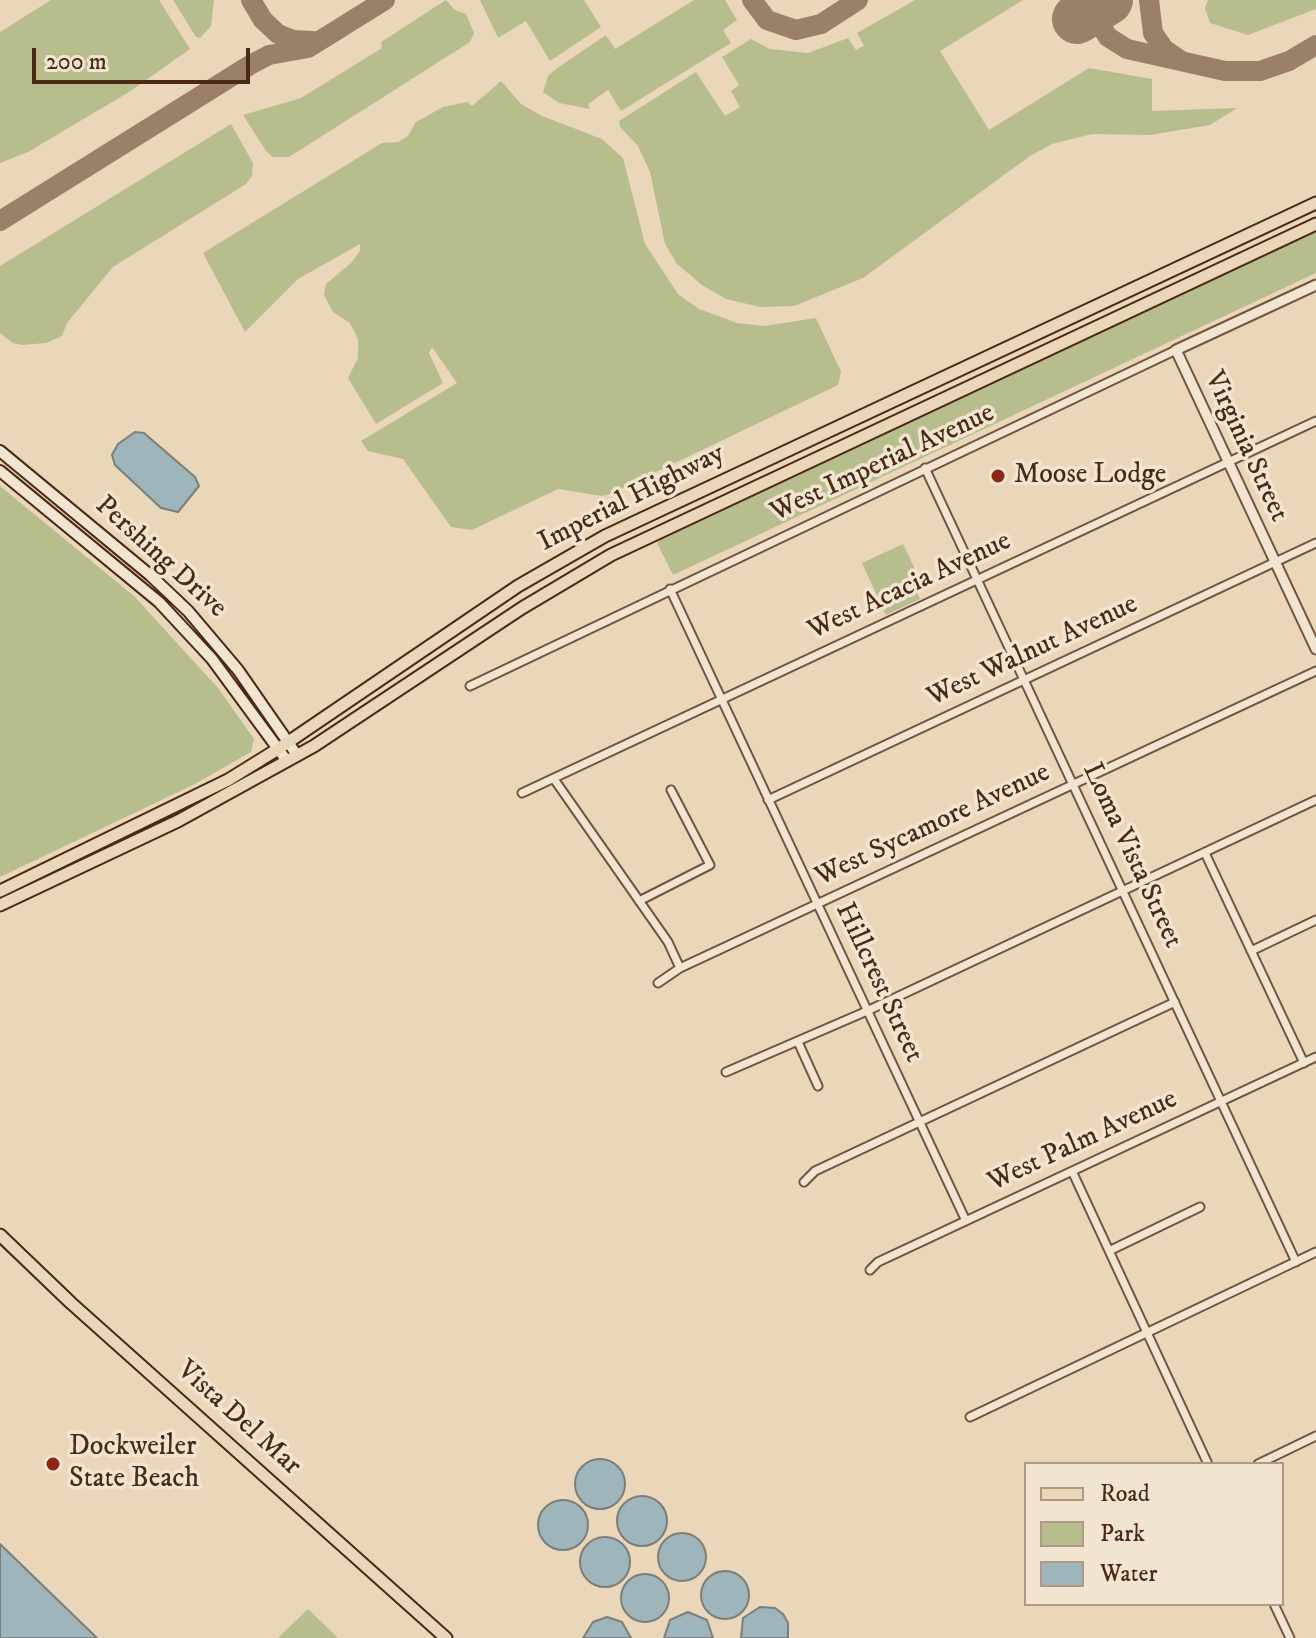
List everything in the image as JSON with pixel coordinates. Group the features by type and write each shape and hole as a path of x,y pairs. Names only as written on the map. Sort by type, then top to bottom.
{"main road":[{"name":"Imperial Highway","path":"0,891 188,802 283,746 518,586 605,536 1316,203"},
{"name":"Imperial Highway","path":"0,905 178,821 292,758 561,583 650,535 1316,224"},
{"name":"Pershing Drive","path":"0,451 169,592 223,650 283,746"},
{"name":"Pershing Drive","path":"0,471 141,585 178,621 292,758"},
{"path":"650,535 649,520 680,505 684,499"},
{"name":"Vista Del Mar","path":"0,1235 71,1303 446,1638"}],"street":[{"name":"West Imperial Avenue","path":"470,686 1316,285"},
{"name":"Virginia Street","path":"1176,350 1316,649"},
{"name":"West Acacia Avenue","path":"522,793 1316,421"},
{"name":"Loma Vista Street","path":"925,468 1296,1262"},
{"name":"West Walnut Avenue","path":"768,800 1316,543"},
{"name":"Hillcrest Street","path":"670,589 966,1221"},
{"name":"West Sycamore Avenue","path":"658,983 680,968 1316,671"},
{"path":"554,779 668,942 680,968"},
{"path":"639,901 710,865 671,790"},
{"path":"726,1072 867,1011 1316,800"},
{"path":"1205,853 1304,1063"},
{"path":"1251,951 1316,920"},
{"path":"804,1182 815,1171 1175,1002"},
{"path":"798,1042 818,1086"},
{"name":"West Palm Avenue","path":"870,1270 878,1262 1316,1057"},
{"path":"1072,1171 1207,1462"},
{"path":"1111,1250 1200,1207"},
{"path":"970,1417 1316,1252"},
{"path":"1262,1462 1316,1436"},
{"path":"1275,1606 1290,1638"}],"green space":[{"path":"51,0 159,0 190,49 129,92 28,152 0,163 0,32"},
{"path":"173,0 214,0 211,26 200,38 196,37"},
{"path":"446,0 455,10 466,14 474,33 470,42 289,157 273,157 266,151 243,115 301,98 382,48 381,42"},
{"path":"480,0 584,0 601,27 550,61 526,21 498,38"},
{"path":"694,0 725,0 737,20 723,30 731,43 621,111 608,90 588,104 590,109 559,103 543,92 548,76 606,35 615,49"},
{"path":"915,0 1023,0 940,51 989,130 1089,68 1152,79 1152,111 1237,108 1210,125 1150,135 1092,134 1052,144 1030,156 863,278 794,306 760,307 726,299 702,285 677,264 665,244 650,172 638,146 620,127 619,121 696,72 725,116 740,107 731,91 739,85 722,57 751,39 770,49 808,53 848,38 856,50 864,46 857,33"},
{"path":"1208,0 1316,0 1316,9 1248,35 1210,23 1205,8"},
{"path":"501,81 521,104 542,116 602,139 623,158 645,244 678,294 699,309 737,323 764,326 816,318 841,372 838,385 610,494 602,496 558,489 472,530 451,527 403,459 368,451 361,441 457,383 432,347 429,353 443,383 376,424 348,378 358,358 358,339 350,323 333,312 324,295 326,284 351,263 360,251 360,244 298,279 245,332 203,253 382,143 398,142 408,136 416,122 443,107 467,102 472,106"},
{"path":"231,124 253,163 252,176 246,184 113,267 67,323 62,336 46,343 22,345 13,343 0,333 0,266"},
{"path":"1316,231 1316,273 673,575 657,543 663,537"},
{"path":"0,486 134,596 218,688 254,739 251,752 195,784 0,877"},
{"path":"903,544 923,586 916,590 920,599 886,615 862,563"},
{"path":"308,1609 338,1638 278,1638"}],"water":[{"path":"135,432 144,433 195,477 199,486 178,512 161,508 115,465 112,455 118,444"},
{"path":"600,1459 617,1467 625,1484 617,1501 600,1509 583,1501 575,1484 583,1467"},
{"path":"642,1496 659,1504 667,1521 659,1538 642,1546 625,1538 617,1521 625,1504"},
{"path":"563,1500 580,1508 588,1525 580,1542 563,1550 546,1542 538,1525 546,1508"},
{"path":"682,1533 691,1534 699,1540 705,1548 705,1566 699,1574 691,1580 682,1581 673,1580 665,1574 659,1566 658,1557 659,1548 665,1540 673,1534"},
{"path":"605,1537 622,1545 630,1562 622,1579 605,1587 588,1579 580,1562 588,1545"},
{"path":"0,1544 97,1638 0,1638"},
{"path":"725,1571 734,1572 742,1578 748,1586 748,1604 742,1612 734,1618 725,1619 716,1618 708,1612 702,1604 701,1595 702,1586 708,1578 716,1572"},
{"path":"645,1574 654,1575 662,1581 668,1589 668,1607 662,1615 654,1621 645,1622 636,1621 628,1615 622,1607 621,1598 622,1589 628,1581 636,1575"},
{"path":"760,1607 775,1608 783,1614 788,1623 788,1638 741,1638 743,1618"},
{"path":"688,1612 707,1620 713,1638 664,1638 670,1620"},
{"path":"607,1617 622,1622 631,1638 583,1638 593,1622"}],"taxiway":[{"path":"251,0 263,20 278,34 293,40 313,41"},
{"path":"0,221 250,65 269,55 308,48 385,0"},
{"path":"752,0 767,20 796,30 821,24 858,0"},
{"path":"1084,0 1108,37 1127,49 1225,71 1260,71 1289,61 1316,45"},
{"path":"1149,0 1153,33 1164,49 1180,60"}],"runway":[{"path":"1077,19 1108,0"}],"place":[{"name":"Moose Lodge","path":"998,476"},
{"name":"Dockweiler State Beach","path":"53,1464"}]}
